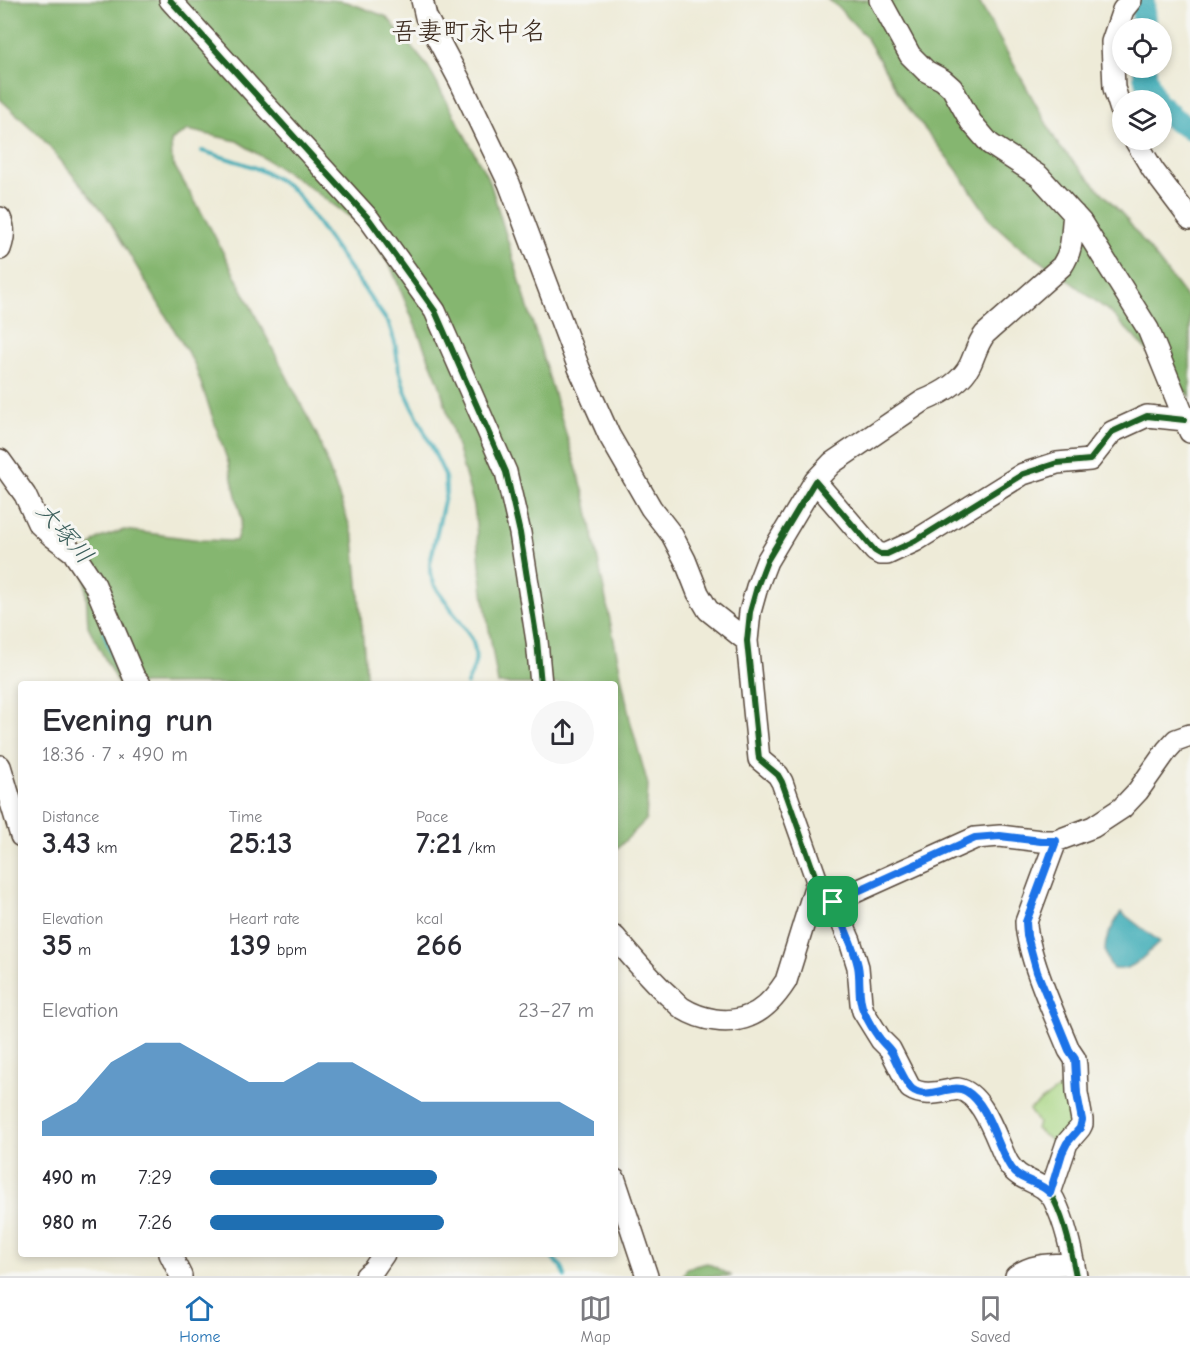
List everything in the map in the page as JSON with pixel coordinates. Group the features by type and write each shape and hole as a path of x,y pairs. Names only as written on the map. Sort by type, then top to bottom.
{"street":[{"path":"170,0 369,219 435,311 506,472 520,533 537,641 541,681"},
{"path":"880,0 910,55 926,71 952,88 971,122 990,144 1039,176 1081,222 1148,328 1187,426"},
{"path":"422,1 426,17 509,183 579,368 609,435 651,508 672,535 708,610 747,641"},
{"path":"1115,90 1112,42 1123,10 1130,2"},
{"path":"1141,150 1190,219"},
{"path":"1016,1276 1031,1267 1075,1270 1071,1245 1054,1201 1045,1188 1014,1172 989,1121 977,1101 966,1091 958,1089 930,1094 910,1088 890,1049 881,1040 863,1011 858,967 850,941 833,902 817,881 782,782 778,775 759,759 747,641 750,612 756,587 767,561 815,481 832,463 923,401 939,394 966,372 985,334 1067,259 1071,249 1074,214"},
{"path":"0,218 4,227 0,249"},
{"path":"815,481 875,551 887,554 915,542 1023,474 1057,463 1090,460 1112,432 1147,416 1187,426"},
{"path":"0,460 25,495 38,523 73,552 95,585 137,681"},
{"path":"833,902 975,838 1000,836 1056,841 1093,827 1122,808 1138,791 1176,740 1190,735"},
{"path":"0,766 18,826"},
{"path":"1050,1193 1062,1153 1080,1128 1082,1120 1077,1094 1075,1059 1069,1050 1037,972 1027,936 1026,922 1056,841"},
{"path":"618,940 656,984 682,1008 705,1018 727,1021 749,1016 776,995 786,981 817,881"},
{"path":"618,1189 647,1276"},
{"path":"172,1257 181,1276"},
{"path":"366,1276 382,1257"}],"green space":[{"path":"0,0 330,0 347,2 387,17 428,67 490,182 586,500 630,720 648,785 646,820 620,846 618,847 618,681 498,681 483,593 474,506 439,383 391,267 364,227 302,182 237,141 188,130 171,141 172,162 211,229 317,435 354,538 367,681 116,681 88,626 84,554 97,539 124,530 201,540 236,541 242,520 228,462 194,363 106,215 42,138 0,99"},
{"path":"828,0 978,0 1059,146 1124,216 1190,302 1190,397 1111,313 1056,271 1022,249 992,222 957,170 905,104 866,37 838,7"},
{"path":"1071,1080 1075,1118 1056,1144 1036,1129 1038,1123 1029,1110"},
{"path":"707,1263 732,1276 683,1276 687,1268"}],"water":[{"path":"1121,912 1160,942 1133,965 1113,969 1108,961 1105,947 1109,933"}],"waterway":[{"path":"1143,0 1144,18"},
{"path":"1146,78 1150,90"},
{"path":"1172,117 1190,128"},
{"path":"202,151 264,172 287,185 297,194 389,324 406,393 445,475 446,492 430,563 430,573 435,586 472,639 475,662 468,681"},
{"name":"大塚川","path":"104,632 116,667 124,681"},
{"name":"大塚川","path":"551,1257 562,1267 565,1276"}],"cycle path":[{"path":"170,0 369,219 435,311 506,472 520,533 537,641 541,681"},
{"path":"1076,1276 1065,1228 1054,1200 1044,1188 1013,1170 989,1120 975,1099 958,1089 922,1093 910,1088 890,1049 881,1040 863,1011 858,967 850,941 833,902 817,881 782,782 778,775 759,759 747,641 750,612 767,561 815,481 875,551 887,554 915,541 1023,474 1057,463 1090,460 1112,432 1147,416 1185,420"}],"district":[{"name":"吾妻町永中名","path":"469,32"}],"route":[{"path":"1000,836 1056,841 1026,922 1026,928 1037,972 1069,1050 1075,1059 1082,1124 1062,1153 1050,1193 1039,1184 1014,1172 989,1121 977,1101 966,1091 958,1089 930,1094 910,1088 890,1049 881,1040 863,1011 858,967 850,941 833,902 975,838 1000,836"}]}
